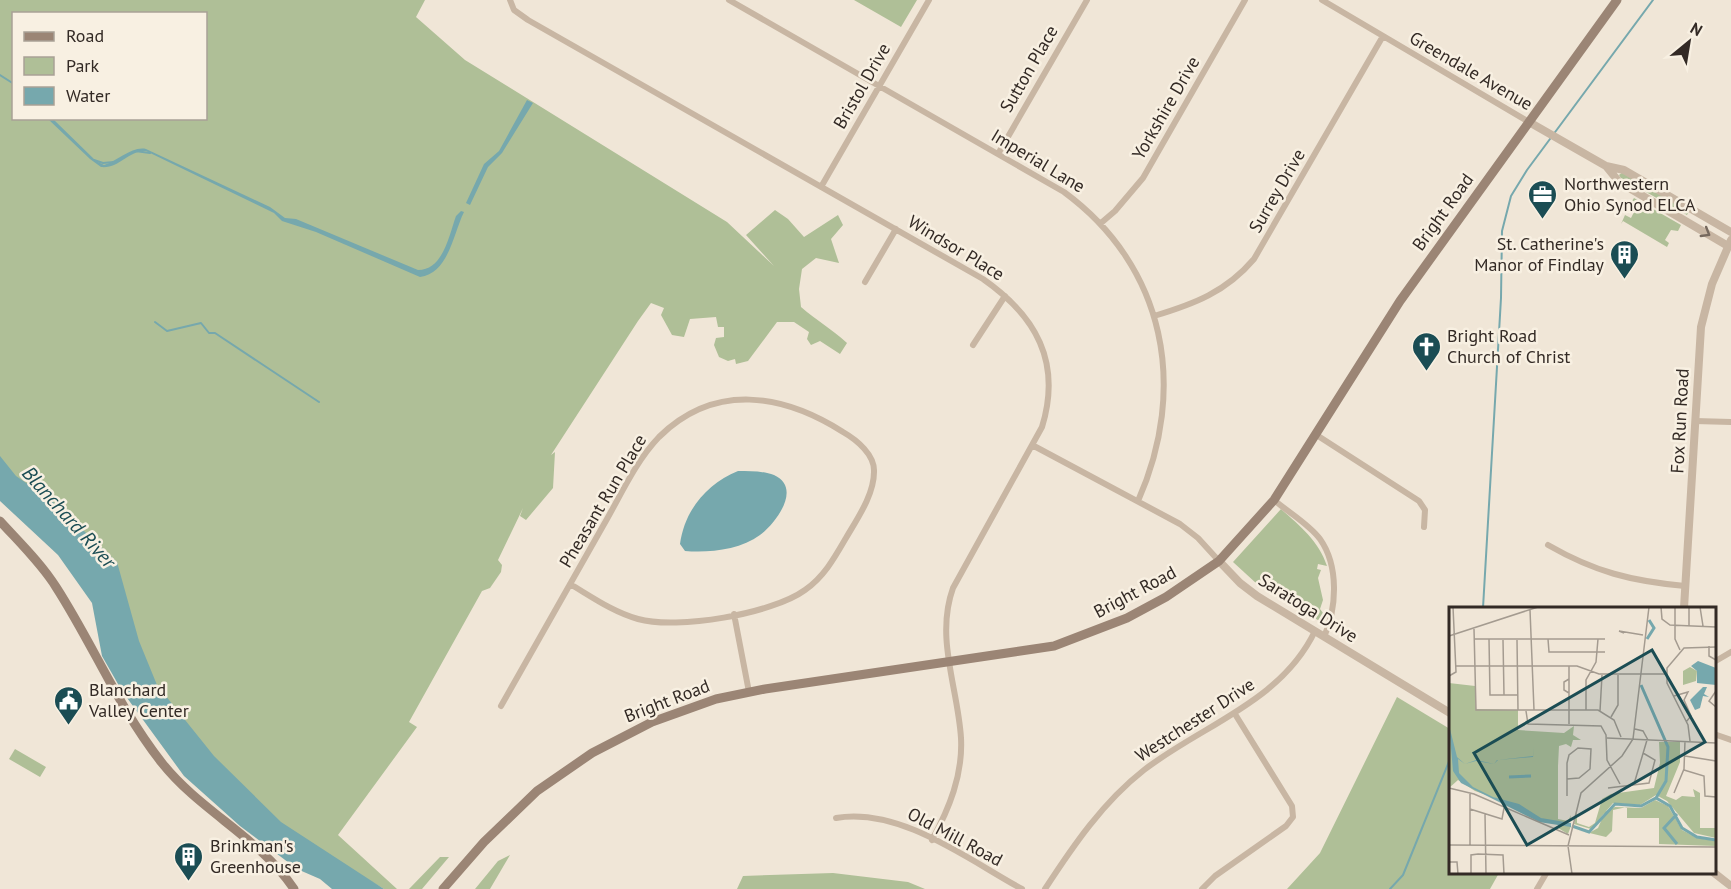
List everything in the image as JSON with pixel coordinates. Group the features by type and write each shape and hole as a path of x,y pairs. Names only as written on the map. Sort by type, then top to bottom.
{"main road":[{"name":"Bright Road","path":"443,889 503,822 573,765 612,741 673,713 749,692 1038,649 1091,634 1147,608 1219,561 1274,500 1400,300 1617,0"},
{"path":"0,521 56,587 116,695 164,765 187,790 272,862 294,889"}],"street":[{"name":"Windsor Place","path":"510,0 514,10 528,20 983,279 1005,296 1033,326 1046,362 1048,406 1034,446 953,588 945,626 961,738 960,760 949,804 932,840"},
{"name":"Imperial Lane","path":"729,0 1064,192 1101,223 1132,266 1154,316 1163,360 1163,414 1153,462 1138,501"},
{"name":"Bristol Drive","path":"821,187 929,0"},
{"name":"Sutton Place","path":"998,154 1087,0"},
{"name":"Yorkshire Drive","path":"1101,223 1115,211 1143,178 1245,0"},
{"name":"Greendale Avenue","path":"1322,0 1559,140 1606,166 1624,170 1731,232"},
{"name":"Surrey Drive","path":"1154,316 1207,298 1228,286 1248,266 1263,245 1383,36"},
{"name":"Greendale Avenue","path":"1606,166 1619,182 1729,243"},
{"path":"865,282 896,229"},
{"name":"Fox Run Road","path":"1684,607 1695,420 1705,305 1729,243"},
{"path":"973,345 1005,296"},
{"name":"Pheasant Run Place","path":"501,706 570,584 640,462 660,436 687,416 717,404 739,399 772,400 804,410 856,441 874,465 873,481 863,508 838,551 810,586 777,605 683,623 650,622 618,612 570,584"},
{"path":"1695,420 1731,422"},
{"path":"1315,434 1419,501 1425,510 1424,527"},
{"name":"Saratoga Drive","path":"1034,446 1189,531 1248,590 1449,712"},
{"path":"1274,500 1319,538 1328,555 1333,573 1333,613 1324,637"},
{"path":"1548,545 1609,574 1646,583 1685,586"},
{"path":"734,614 749,692"},
{"name":"Westchester Drive","path":"1045,889 1084,831 1135,778 1179,746 1235,714 1276,682 1299,657 1315,631"},
{"path":"1716,661 1731,652"},
{"path":"1202,889 1215,876 1286,826 1293,817 1292,806 1235,714"},
{"path":"1716,735 1731,740"},
{"name":"Old Mill Road","path":"836,818 858,816 880,818 902,824 1022,889"},
{"path":"1537,889 1546,874"},
{"path":"1714,874 1731,886"}],"green space":[{"path":"0,0 425,0 416,17 465,60 727,222 774,266 746,235 775,210 788,219 804,237 838,215 843,225 831,239 839,263 816,258 802,269 799,289 801,307 847,343 840,354 820,341 811,345 807,339 809,332 794,322 777,322 748,361 736,364 735,359 728,361 719,357 714,345 716,338 724,337 724,327 718,327 716,317 690,319 684,337 672,335 661,315 664,308 651,303 638,321 551,455 555,452 553,488 526,520 520,516 523,508 498,560 502,565 501,572 490,588 482,591 409,722 417,727 338,835 397,889 384,889 335,860 321,865 135,682 100,576 0,469"},
{"path":"854,0 917,0 901,27"},
{"path":"1623,172 1689,211 1687,215 1621,178 1619,175"},
{"path":"1634,198 1681,225 1678,231 1671,230 1665,240 1669,243 1667,247 1623,221 1621,224 1625,215 1631,218 1638,204 1632,201"},
{"path":"1281,509 1314,541 1324,557 1327,566 1318,564 1317,569 1321,570 1318,578 1323,600 1320,609 1326,617 1323,623 1257,584 1233,562"},
{"path":"1397,697 1449,728 1449,874 1498,874 1490,889 1287,889 1320,853"},
{"path":"15,749 46,767 40,777 9,759"},
{"path":"510,855 490,889 475,889 498,861"},
{"path":"440,857 449,857 422,889 409,889"},
{"path":"833,873 908,882 925,889 737,889 743,876"}],"water":[{"path":"527,100 533,103 502,153 488,167 470,205 466,203 484,164 499,151"},
{"path":"49,120 54,120 96,161 104,165 130,152 146,149 270,207 285,218 296,219 418,270 434,264 439,258 456,216 461,211 464,212 444,260 430,274 420,277 316,232 282,221 274,213 146,151 134,153 107,167 101,167"},
{"name":"Blanchard River","path":"0,456 16,476 51,500 117,562 139,641 157,685 214,756 281,822 384,889 332,889 320,879 297,869 240,826 184,776 122,691 102,656 92,603 58,555 0,501"},
{"path":"738,471 774,475 782,481 786,488 786,497 779,515 760,535 743,544 714,551 685,551 680,544 692,509 707,491"}],"waterway":[{"path":"1483,607 1501,298 1502,231 1511,196 1527,170 1653,0"},
{"path":"0,75 12,83"},
{"path":"135,151 150,153"},
{"path":"94,160 103,163 114,162"},
{"path":"155,322 167,331 201,323 209,333 215,333 319,402"},
{"path":"1390,889 1403,875 1449,761"}],"place":[{"name":"Northwestern Ohio Synod ELCA","path":"1543,220"},
{"name":"St. Catherine's Manor of Findlay","path":"1625,280"},
{"name":"Bright Road Church of Christ","path":"1426,372"},
{"name":"Blanchard Valley Center","path":"68,726"},
{"name":"Brinkman's Greenhouse","path":"189,882"}]}
